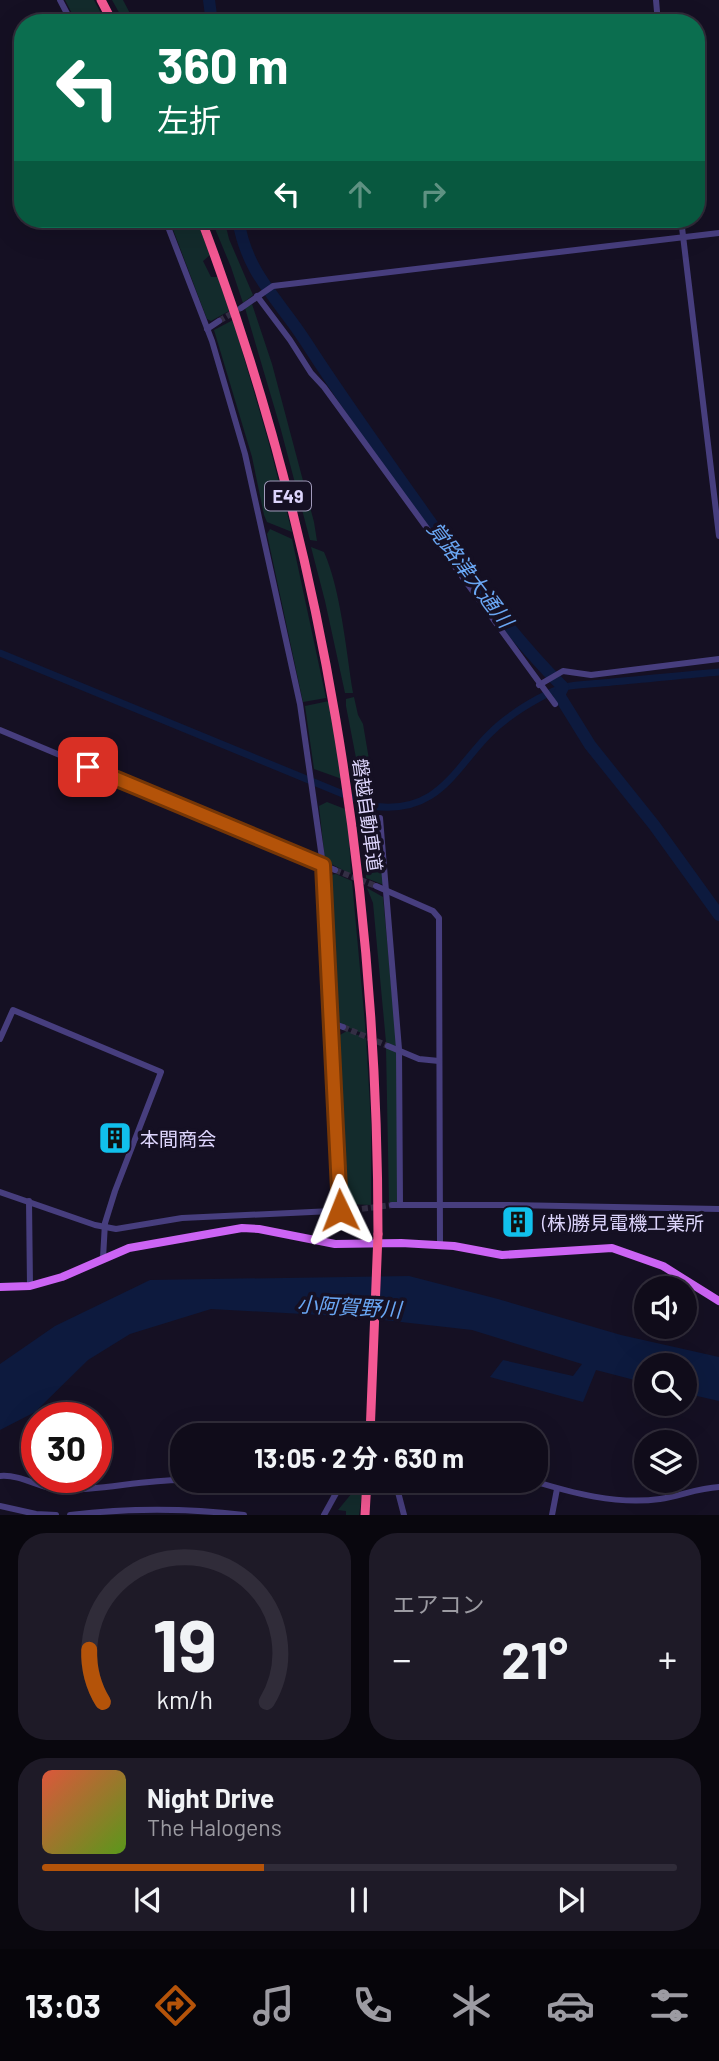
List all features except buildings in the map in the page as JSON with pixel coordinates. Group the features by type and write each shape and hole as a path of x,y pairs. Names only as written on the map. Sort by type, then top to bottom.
{"highway":[{"name":"磐越自動車道","path":"204,228 247,352 298,534 318,625 351,813 366,949 374,1058 378,1234 370,1423"},
{"path":"365,1515 366,1493"}],"main road":[{"path":"0,1287 30,1286 62,1277 129,1248 242,1228 335,1244 401,1243 517,1256 612,1248 663,1266 719,1301"}],"street":[{"path":"168,228 207,329 245,454 300,704 323,865 340,1210"},
{"path":"682,228 719,536"},
{"path":"241,308 271,288 719,233"},
{"path":"259,295 555,704"},
{"path":"207,329 219,321"},
{"path":"542,686 563,671 591,675 719,660"},
{"path":"0,730 335,870"},
{"path":"380,818 399,1049 396,1205 719,1209"},
{"path":"376,886 433,911 439,918 440,1246"},
{"path":"0,1039 13,1010 161,1072 115,1191 105,1228 103,1258"},
{"path":"332,1023 343,1027"},
{"path":"388,1046 419,1059 439,1061"},
{"path":"0,1192 105,1228 116,1229 182,1218 353,1210"},
{"path":"29,1201 30,1286"},
{"path":"0,1476 25,1479 60,1490 170,1481"},
{"path":"548,1486 598,1498 640,1500 661,1499 704,1487 719,1487"},
{"path":"552,1515 557,1489"},
{"path":"324,1515 336,1493"},
{"path":"398,1493 404,1515"},
{"path":"0,1506 36,1514 56,1515"},
{"path":"71,1515 128,1512 244,1515"}],"green space":[{"path":"65,0 94,0 101,14 72,14"},
{"path":"112,0 123,0 130,14 120,14"},
{"path":"172,228 200,228 210,255 203,261 211,277 218,277 229,311 211,321 207,319"},
{"path":"215,228 226,228 253,295 243,303"},
{"path":"252,304 272,364 317,541 310,540 245,308"},
{"path":"233,320 292,532 267,522 264,515 252,457 214,330"},
{"path":"270,529 292,539 326,698 303,702 267,534"},
{"path":"311,547 324,552 335,584 353,693 345,693"},
{"path":"354,697 363,724 375,795 362,789 346,706 346,699"},
{"path":"329,701 342,779 314,769 305,706"},
{"path":"327,802 345,809 351,874 325,861 319,806"},
{"path":"364,816 379,819 384,885 366,878"},
{"path":"336,874 352,881 366,1035 338,1023 326,879 329,875"},
{"path":"367,888 383,897 397,1047 386,1042 373,903"},
{"path":"347,1031 366,1038 371,1124 371,1205 347,1204 342,1199 338,1036"},
{"path":"386,1047 397,1052 398,1202 389,1202"},
{"path":"352,1493 362,1495 359,1515 346,1515 346,1511 338,1510"}],"water":[{"name":"小阿賀野川","path":"409,1276 634,1339 719,1357 719,1401 697,1396 697,1353 634,1353 634,1380 596,1370 583,1402 490,1377 503,1360 573,1376 582,1364 472,1330 357,1317 211,1309 130,1334 88,1360 45,1402 21,1402 21,1419 0,1430 0,1364 55,1326 150,1280"}],"waterway":[{"name":"覚路津大通川","path":"209,0 211,14"},
{"name":"覚路津大通川","path":"240,228 248,256 256,271 358,420 465,570 522,642 563,687 559,695 590,745 654,825 719,915"},
{"path":"0,653 372,806 398,807 419,801 436,792 494,730 523,707 558,689 719,672"}],"tunnel":[{"path":"219,321 241,308"},
{"path":"335,870 376,886"},
{"path":"343,1027 388,1046"},
{"path":"353,1210 392,1205"}],"place":[{"name":"本間商会","path":"115,1138"},
{"name":"(株)勝見電機工業所","path":"518,1222"}],"route":[{"path":"88,767 323,865 340,1210"}]}
